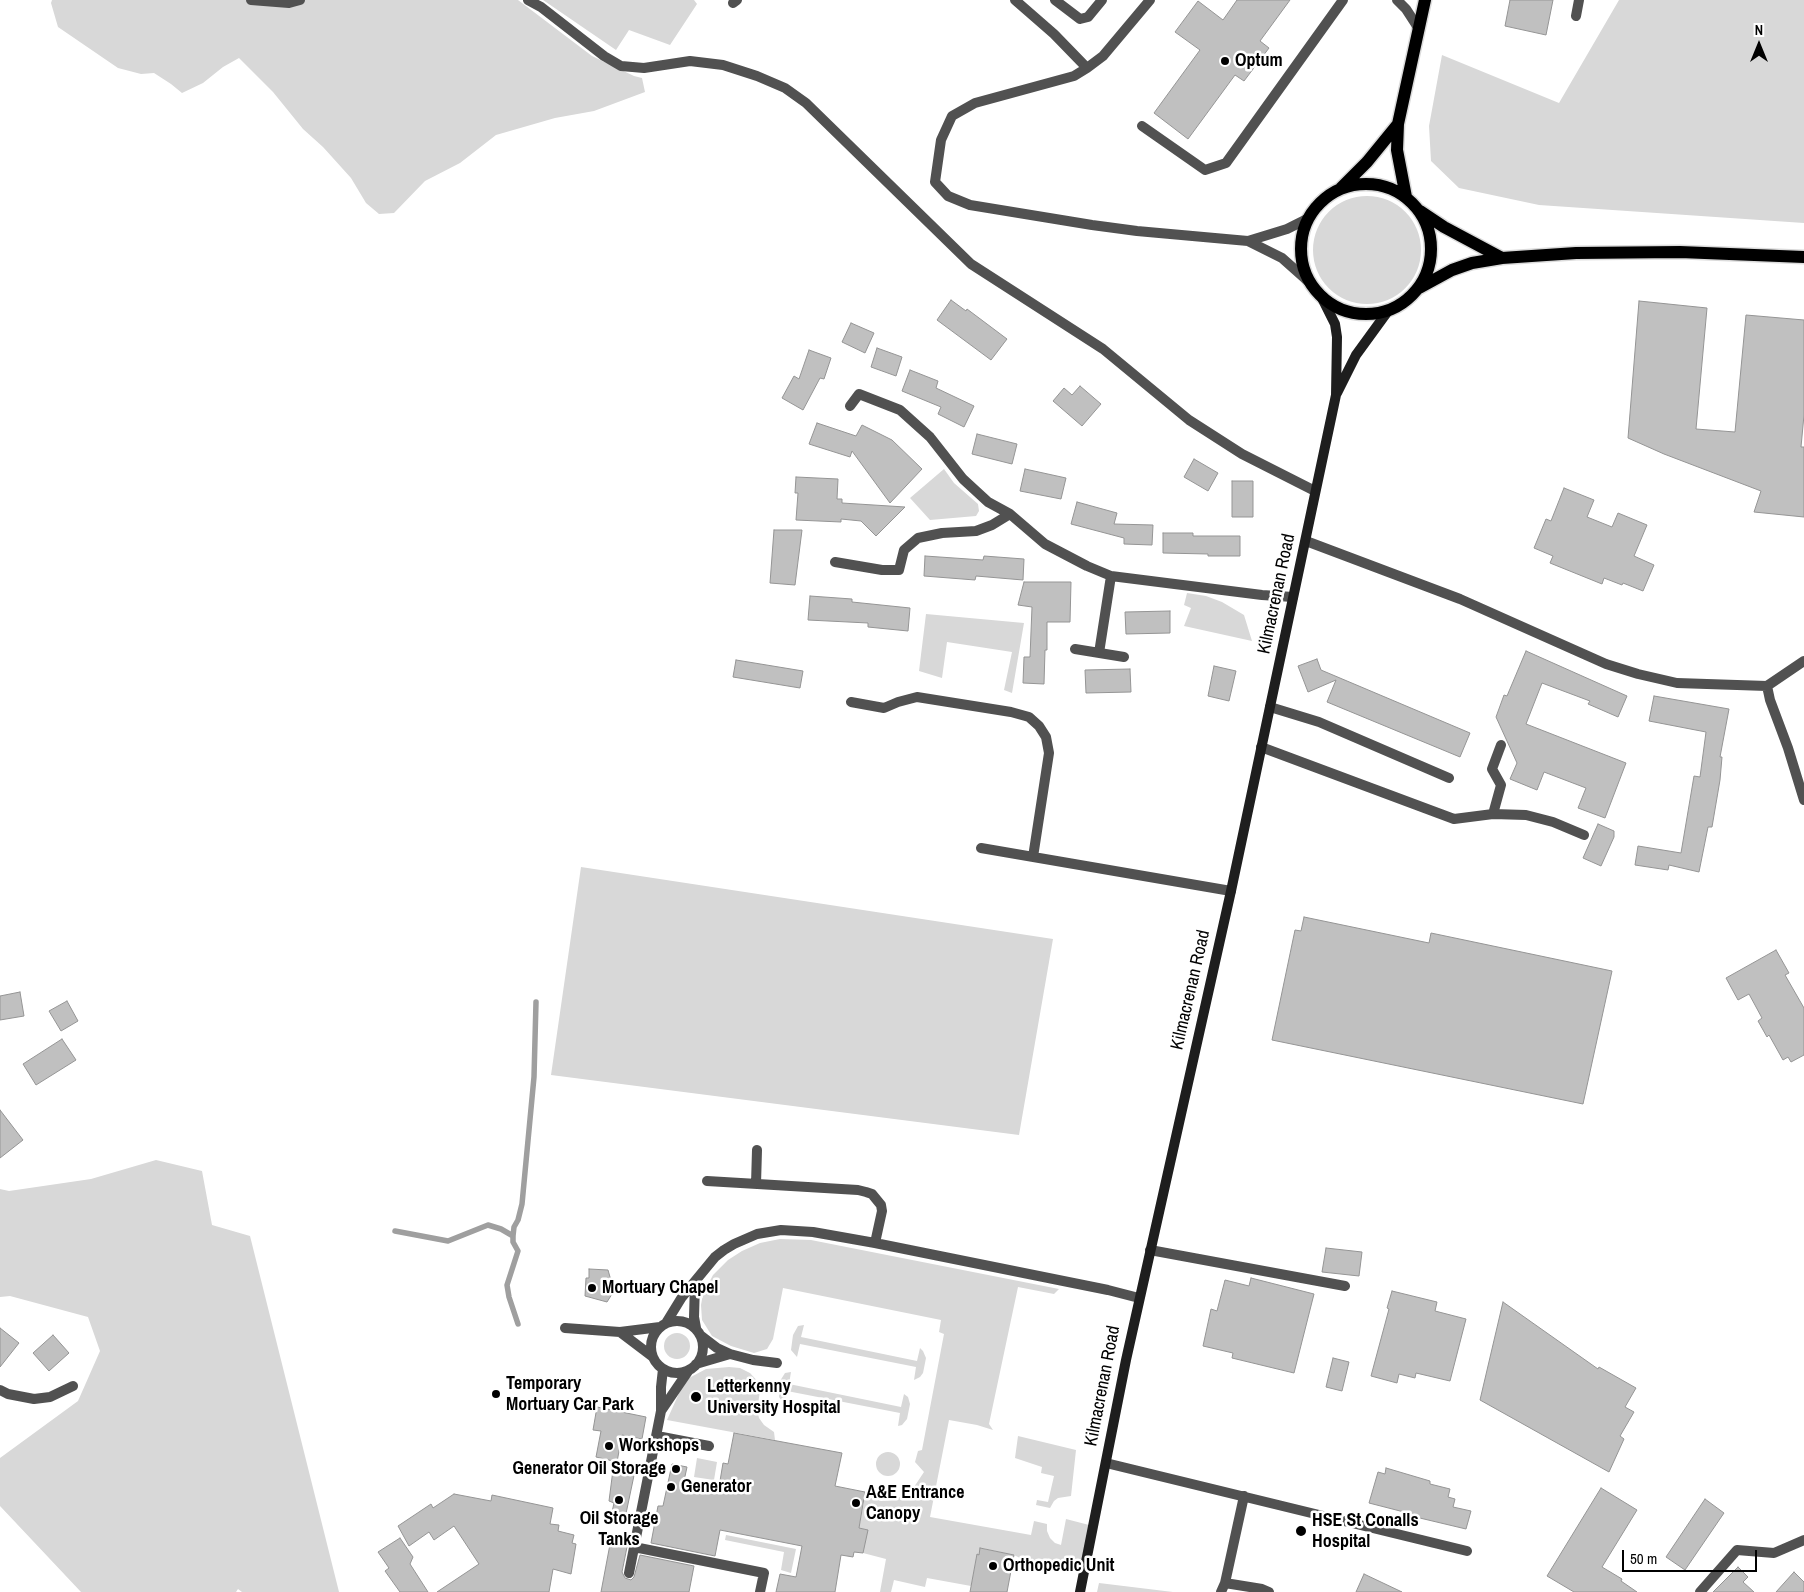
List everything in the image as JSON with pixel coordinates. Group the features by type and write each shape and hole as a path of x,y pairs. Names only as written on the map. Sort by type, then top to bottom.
{"main road":[{"path":"1406,197 1397,150 1398,124 1425,0"},
{"path":"1398,124 1367,162 1338,190 1321,202 1309,218 1302,236 1302,265 1310,282 1322,298 1338,309 1368,315 1388,311 1405,302 1419,288 1452,270 1472,263 1502,258 1576,253 1680,252 1804,257"},
{"path":"1338,190 1349,186 1373,184 1396,191 1406,197 1418,210 1430,235 1431,253 1428,271 1419,288"},
{"path":"1418,210 1444,227 1502,258"},
{"name":"Kilmacrenan Road","path":"1080,1592 1139,1298 1231,891 1336,395 1337,337 1335,324 1322,298"},
{"name":"Kilmacrenan Road","path":"1336,395 1356,355 1388,311"}],"street":[{"path":"251,0 289,3 300,0"},
{"path":"528,0 566,25 604,56 621,66 644,68 690,61 723,66 757,76 785,88 806,103 972,264 1103,349 1189,420 1242,454 1315,491"},
{"path":"1015,0 1054,34 1088,68"},
{"path":"1055,0 1080,19 1088,17 1102,0"},
{"path":"1150,0 1103,56 1088,68 1074,76 1058,81 975,103 952,116 940,140 935,182 948,196 970,205 1092,225 1248,241 1282,258 1310,282"},
{"path":"1142,126 1204,170 1226,163 1343,0"},
{"path":"1397,0 1406,9 1419,29"},
{"path":"1576,16 1579,0"},
{"path":"1248,241 1287,229 1309,218"},
{"path":"850,406 859,394 900,410 930,438 963,479 988,502 1010,514 1046,544 1087,566 1111,576 1262,595 1293,597"},
{"path":"834,562 882,570 899,570 904,550 918,538 942,533 976,531 992,525 1010,514"},
{"path":"1306,541 1460,599 1606,664 1638,674 1677,683 1767,686 1804,661"},
{"path":"1099,653 1111,576"},
{"path":"1075,649 1124,656"},
{"path":"1767,686 1804,800"},
{"path":"852,702 884,708 917,697 1011,712 1028,717 1039,726 1046,737 1049,753 1033,857"},
{"path":"1270,707 1319,722 1449,778"},
{"path":"1493,814 1501,785 1492,770 1501,746"},
{"path":"1261,747 1454,819 1493,814 1526,815 1553,822 1584,835"},
{"path":"981,848 1231,891"},
{"path":"756,1184 757,1150"},
{"path":"707,1182 858,1190 872,1194 881,1205 882,1211 875,1243"},
{"path":"653,1357 651,1340 682,1297 715,1258 724,1250 745,1239 770,1231 802,1230 875,1243 1108,1290 1139,1298"},
{"path":"1150,1250 1344,1286"},
{"path":"661,1411 702,1354 703,1347 694,1317 695,1283"},
{"path":"565,1328 620,1332 680,1321 690,1324 717,1348 730,1354 753,1360 777,1363"},
{"path":"620,1332 653,1357 663,1369 673,1372 682,1372 730,1354"},
{"path":"629,1573 657,1436 661,1411 663,1369"},
{"path":"0,1390 8,1394 34,1399 50,1397 73,1386"},
{"path":"657,1436 709,1446"},
{"path":"1106,1463 1467,1551"},
{"path":"1244,1496 1223,1588 1262,1589 1269,1592"},
{"path":"1700,1592 1737,1550 1774,1554 1804,1540"},
{"path":"634,1548 764,1573 760,1592"}],"shaded area":[{"path":"52,0 518,0 592,56 642,78 645,92 594,111 555,118 496,135 460,163 425,181 394,213 379,214 366,203 351,178 323,147 303,129 273,92 239,58 223,67 203,83 182,93 154,73 141,74 118,68 58,27 51,3"},
{"path":"543,0 694,0 697,4 670,45 629,30 616,50"},
{"path":"1619,0 1804,0 1804,223 1539,205 1459,188 1431,161 1429,126 1442,55 1559,103"},
{"path":"1367,196 1388,200 1405,212 1417,229 1421,250 1417,271 1405,288 1388,300 1367,304 1346,300 1329,288 1317,271 1313,250 1317,229 1329,212 1346,200"},
{"path":"944,469 954,483 978,504 979,511 976,516 930,520 910,498"},
{"path":"1187,593 1206,596 1222,602 1244,615 1252,641 1184,626 1191,608 1184,605"},
{"path":"926,614 1024,623 1012,693 1004,690 1012,652 947,642 942,678 919,671"},
{"path":"581,867 1053,939 1019,1135 551,1075"},
{"path":"156,1160 202,1171 212,1225 250,1236 339,1592 242,1592 238,1589 236,1592 81,1592 0,1506 0,1458 78,1401 100,1351 88,1317 10,1296 0,1297 0,1189 9,1191 91,1179"},
{"path":"780,1239 811,1240 1059,1289 1054,1294 1018,1287 989,1424 993,1430 949,1420 930,1517 1031,1535 1034,1521 1047,1524 1050,1538 1055,1543 1061,1545 1066,1519 1093,1526 1083,1572 1024,1560 1014,1555 981,1548 979,1555 977,1555 971,1586 927,1578 925,1587 894,1580 891,1592 880,1592 886,1559 863,1553 867,1530 859,1528 865,1496 881,1501 900,1497 914,1487 924,1472 915,1462 918,1451 922,1450 944,1334 939,1332 941,1320 783,1288 773,1339 767,1349 754,1353 731,1346 712,1336 702,1320 701,1305 703,1294 713,1275 728,1260 742,1251 760,1243"},
{"path":"804,1325 801,1337 917,1361 920,1348 926,1358 923,1373 914,1380 916,1367 800,1344 797,1357 791,1350 793,1335 798,1326"},
{"path":"677,1333 686,1337 690,1346 686,1355 677,1359 668,1355 664,1346 668,1337"},
{"path":"740,1368 750,1373 761,1385 757,1410 759,1418 764,1425 774,1432 775,1440 667,1420 680,1391 689,1378 706,1369"},
{"path":"791,1372 789,1384 901,1407 904,1394 908,1397 910,1404 907,1419 902,1425 898,1426 900,1413 787,1391 784,1404 779,1397 780,1381 785,1373"},
{"path":"1018,1436 1076,1450 1071,1496 1058,1498 1050,1508 1036,1505 1037,1500 1048,1502 1054,1476 1041,1473 1042,1467 1015,1458"},
{"path":"888,1452 897,1455 900,1464 897,1473 888,1476 879,1473 876,1464 879,1455"},
{"path":"697,1458 717,1462 714,1480 694,1477"},
{"path":"726,1535 796,1549 791,1573 781,1570 784,1552 725,1540"},
{"path":"1099,1583 1173,1592 1097,1592"}],"building":[{"name":"Optum","path":"1237,0 1290,0 1260,41 1269,48 1244,81 1235,75 1188,139 1154,113 1200,50 1175,32 1198,1 1223,20"},
{"path":"1510,0 1553,0 1546,35 1505,26"},
{"path":"951,300 966,311 967,309 1007,339 991,360 937,320"},
{"path":"1639,301 1707,308 1696,429 1735,432 1746,315 1804,320 1804,415 1801,447 1804,447 1804,517 1754,512 1761,491 1664,454 1628,438"},
{"path":"851,323 874,333 865,353 842,342"},
{"path":"877,348 902,357 896,376 871,367"},
{"path":"809,350 831,358 824,379 820,378 803,410 782,398 794,376 799,379"},
{"path":"910,370 938,381 936,388 974,406 964,427 938,414 941,407 902,391"},
{"path":"1080,386 1101,404 1082,426 1053,401 1064,388 1072,395"},
{"path":"817,423 856,436 862,425 892,440 922,469 890,503 852,451 850,457 809,444"},
{"path":"977,434 1017,444 1012,464 972,454"},
{"path":"1194,459 1218,473 1208,491 1184,477"},
{"path":"1025,469 1066,478 1061,499 1020,491"},
{"path":"796,477 838,479 837,499 842,499 842,503 905,507 876,536 861,521 841,519 841,522 796,520 798,493 795,493"},
{"path":"1232,481 1253,481 1253,517 1232,517"},
{"path":"1564,488 1594,500 1587,517 1612,527 1618,513 1647,525 1634,556 1654,565 1643,591 1604,578 1602,584 1550,563 1553,556 1534,548 1546,519 1551,521"},
{"path":"1077,502 1117,513 1114,524 1153,525 1152,545 1124,544 1124,538 1071,524"},
{"path":"774,530 802,530 795,585 770,583"},
{"path":"1163,533 1193,533 1193,536 1240,536 1240,556 1163,553"},
{"path":"925,556 983,560 984,556 1024,559 1023,580 976,576 975,580 924,576"},
{"path":"1024,582 1071,582 1070,622 1047,622 1044,684 1023,683 1024,657 1030,657 1032,607 1018,605"},
{"path":"810,596 852,599 852,602 910,608 908,631 868,627 868,623 808,620"},
{"path":"1170,611 1170,633 1126,634 1125,612"},
{"path":"1526,651 1627,696 1618,717 1588,704 1590,701 1542,683 1526,724 1626,763 1605,818 1578,808 1586,788 1544,772 1537,790 1510,779 1517,763 1496,717 1504,695 1507,696"},
{"path":"1317,659 1321,670 1470,733 1460,757 1327,702 1336,680 1308,692 1298,666"},
{"path":"736,660 803,671 800,688 733,677"},
{"path":"1214,666 1236,671 1229,701 1208,696"},
{"path":"1130,669 1131,692 1086,693 1085,670"},
{"path":"1654,696 1729,709 1720,757 1722,757 1720,780 1712,827 1708,827 1699,872 1669,865 1668,870 1635,865 1638,846 1681,853 1694,776 1700,777 1706,732 1649,721"},
{"path":"1598,824 1614,831 1614,837 1601,866 1583,858"},
{"path":"1304,917 1429,943 1431,933 1612,971 1583,1104 1272,1040 1295,930 1301,931"},
{"path":"1776,950 1789,973 1785,975 1804,1008 1804,1055 1791,1062 1788,1057 1783,1060 1769,1035 1767,1037 1758,1021 1762,1018 1749,994 1738,1000 1726,978"},
{"path":"20,992 24,1016 0,1020 0,996"},
{"path":"67,1001 78,1021 61,1031 49,1011"},
{"path":"62,1039 76,1060 36,1085 23,1064"},
{"path":"0,1110 23,1140 0,1158"},
{"path":"1326,1248 1362,1252 1359,1276 1322,1272"},
{"path":"589,1269 608,1270 614,1291 607,1302 585,1296 586,1278 589,1278"},
{"path":"1251,1278 1314,1294 1294,1373 1232,1358 1233,1353 1203,1346 1211,1309 1217,1311 1225,1280 1249,1286"},
{"path":"1392,1291 1437,1302 1435,1311 1466,1319 1450,1381 1416,1373 1415,1378 1399,1374 1397,1383 1371,1376"},
{"path":"1503,1302 1598,1369 1599,1367 1636,1388 1625,1407 1634,1412 1620,1436 1624,1439 1609,1472 1480,1400"},
{"path":"0,1328 19,1343 0,1367"},
{"path":"53,1335 69,1353 49,1371 33,1353"},
{"path":"1333,1358 1349,1362 1342,1391 1326,1387"},
{"path":"597,1407 646,1417 642,1439 622,1435 617,1462 596,1457 601,1431 593,1430"},
{"name":"Letterkenny University Hospital","path":"734,1433 842,1453 835,1486 865,1492 859,1528 868,1530 863,1553 854,1552 853,1557 841,1555 835,1592 776,1592 780,1574 796,1577 802,1546 720,1530 715,1556 651,1543 658,1506 663,1506 672,1464 687,1467 684,1481 719,1487 723,1463 728,1464"},
{"path":"614,1462 636,1466 624,1523 610,1521 614,1503 609,1501"},
{"path":"1386,1468 1450,1489 1448,1497 1455,1499 1453,1507 1471,1511 1466,1529 1403,1514 1404,1512 1369,1503 1378,1472 1385,1474"},
{"path":"1601,1488 1637,1510 1602,1567 1622,1579 1621,1581 1637,1592 1574,1592 1547,1576"},
{"path":"454,1494 491,1501 492,1495 553,1508 550,1524 559,1525 558,1531 574,1535 572,1543 576,1544 571,1574 553,1569 549,1592 437,1592 479,1564 454,1526 434,1540 429,1532 409,1546 398,1526 431,1504 433,1508"},
{"path":"1705,1499 1724,1513 1685,1570 1666,1557"},
{"path":"400,1538 413,1557 410,1564 428,1592 400,1592 385,1571 389,1568 378,1552"},
{"path":"611,1539 628,1542 622,1572 625,1578 631,1580 634,1577 640,1555 694,1566 689,1592 601,1592"},
{"name":"Orthopedic Unit","path":"980,1548 1014,1555 1007,1592 970,1592 977,1554 979,1555"},
{"path":"1738,1567 1748,1577 1743,1582 1754,1592 1713,1592"},
{"path":"1794,1572 1804,1582 1804,1592 1776,1592"},
{"path":"1364,1574 1402,1592 1356,1592"}],"waterway":[{"path":"518,1324 507,1285 518,1251 513,1242 513,1236 522,1204 534,1077 536,1002"},
{"path":"395,1231 448,1241 488,1225 501,1229 513,1236"}],"place":[{"name":"Optum","path":"1225,61"},
{"name":"Mortuary Chapel","path":"592,1288"},
{"name":"Temporary Mortuary Car Park","path":"496,1394"},
{"name":"Letterkenny University Hospital","path":"696,1397"},
{"name":"Workshops","path":"609,1446"},
{"name":"Generator Oil Storage","path":"676,1469"},
{"name":"Generator","path":"671,1487"},
{"name":"Oil Storage Tanks","path":"619,1500"},
{"name":"A&E Entrance Canopy","path":"856,1503"},
{"name":"HSE St Conalls Hospital","path":"1301,1531"},
{"name":"Orthopedic Unit","path":"993,1566"}]}
